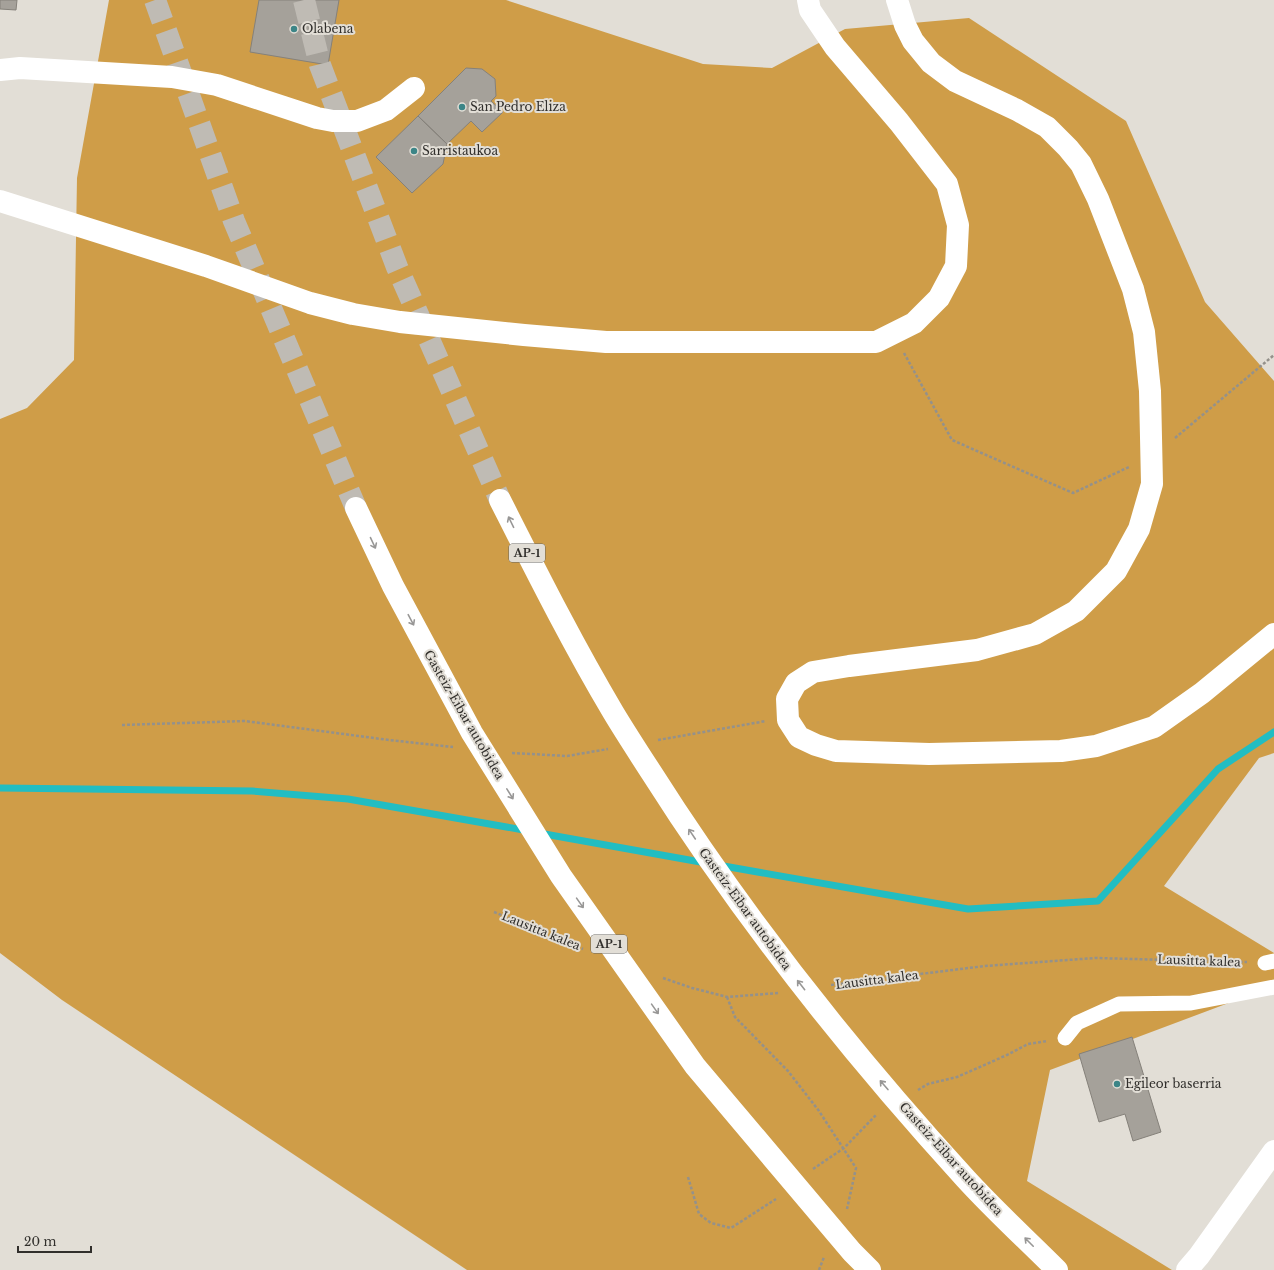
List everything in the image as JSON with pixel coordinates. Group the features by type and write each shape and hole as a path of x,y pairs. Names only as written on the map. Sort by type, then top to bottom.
{"main road":[{"path":"0,201 206,266 310,303 353,314 400,322 606,342 876,342 914,323 939,298 956,266 958,224 947,184 899,122 835,47 810,10 808,0"},
{"path":"897,0 905,25 913,41 931,64 955,81 1017,110 1047,127 1068,148 1081,164 1098,199 1133,289 1144,332 1150,391 1152,484 1139,529 1116,571 1076,611 1035,634 977,650 813,672 796,683 787,699 788,720 799,737 816,745 836,751 922,754 1061,751 1096,746 1154,727 1202,693 1274,634"},
{"path":"0,70 20,68 172,77 217,85 317,118 333,121 357,121 386,110 414,88"},
{"name":"Gasteiz-Eibar autobidea","path":"500,500 554,607 613,712 674,808 733,894 803,987 880,1081 966,1179 1057,1270"},
{"name":"Gasteiz-Eibar autobidea","path":"356,508 393,586 472,734 561,876 695,1066 852,1252 870,1270"},
{"path":"1187,1270 1199,1256 1274,1151"}],"lane":[{"path":"1065,1038 1077,1023 1119,1004 1191,1003 1274,987"}],"path":[{"path":"893,333 952,440 1073,493 1152,456 1274,355"},
{"name":"Lausitta kalea","path":"494,912 587,950"},
{"name":"Lausitta kalea","path":"826,986 985,966 1095,958 1270,962"},
{"path":"659,977 692,988 727,997 786,992"},
{"path":"727,997 735,1018 788,1071 819,1111 856,1168 848,1205 845,1212"},
{"path":"916,1091 928,1084 957,1078 1028,1044 1065,1038"},
{"path":"809,1172 844,1148 879,1113"},
{"path":"688,1177 699,1214 711,1223 731,1228 781,1195"},
{"path":"819,1270 827,1251"}],"shaded area":[{"path":"109,0 506,0 703,64 772,68 845,29 969,18 1126,121 1205,302 1274,381 1274,753 1259,758 1164,886 1274,953 1274,986 1050,1070 1027,1181 1172,1270 467,1270 62,1000 0,953 0,419 27,408 74,360 77,178"}],"building":[{"path":"0,0 17,0 16,10 0,9"},
{"name":"Olabena","path":"259,0 339,0 328,65 250,52"},
{"name":"San Pedro Eliza","path":"466,68 482,69 495,79 496,96 491,101 503,112 482,132 471,121 447,144 418,116"},
{"name":"Sarristaukoa","path":"418,116 447,144 443,164 412,193 376,157"},
{"name":"Egileor baserria","path":"1132,1037 1161,1132 1133,1141 1125,1114 1099,1122 1079,1054"}],"waterway":[{"path":"718,865 968,909 1098,901 1218,769 1274,732"},
{"path":"0,788 252,791 348,799 529,831"},
{"path":"539,833 706,863"}],"tunnel":[{"path":"155,0 234,221 356,508"},
{"path":"304,0 320,65 397,267 500,500"}],"place":[{"name":"Olabena","path":"294,29"},
{"name":"San Pedro Eliza","path":"462,107"},
{"name":"Sarristaukoa","path":"414,151"},
{"name":"Egileor baserria","path":"1117,1084"}]}
